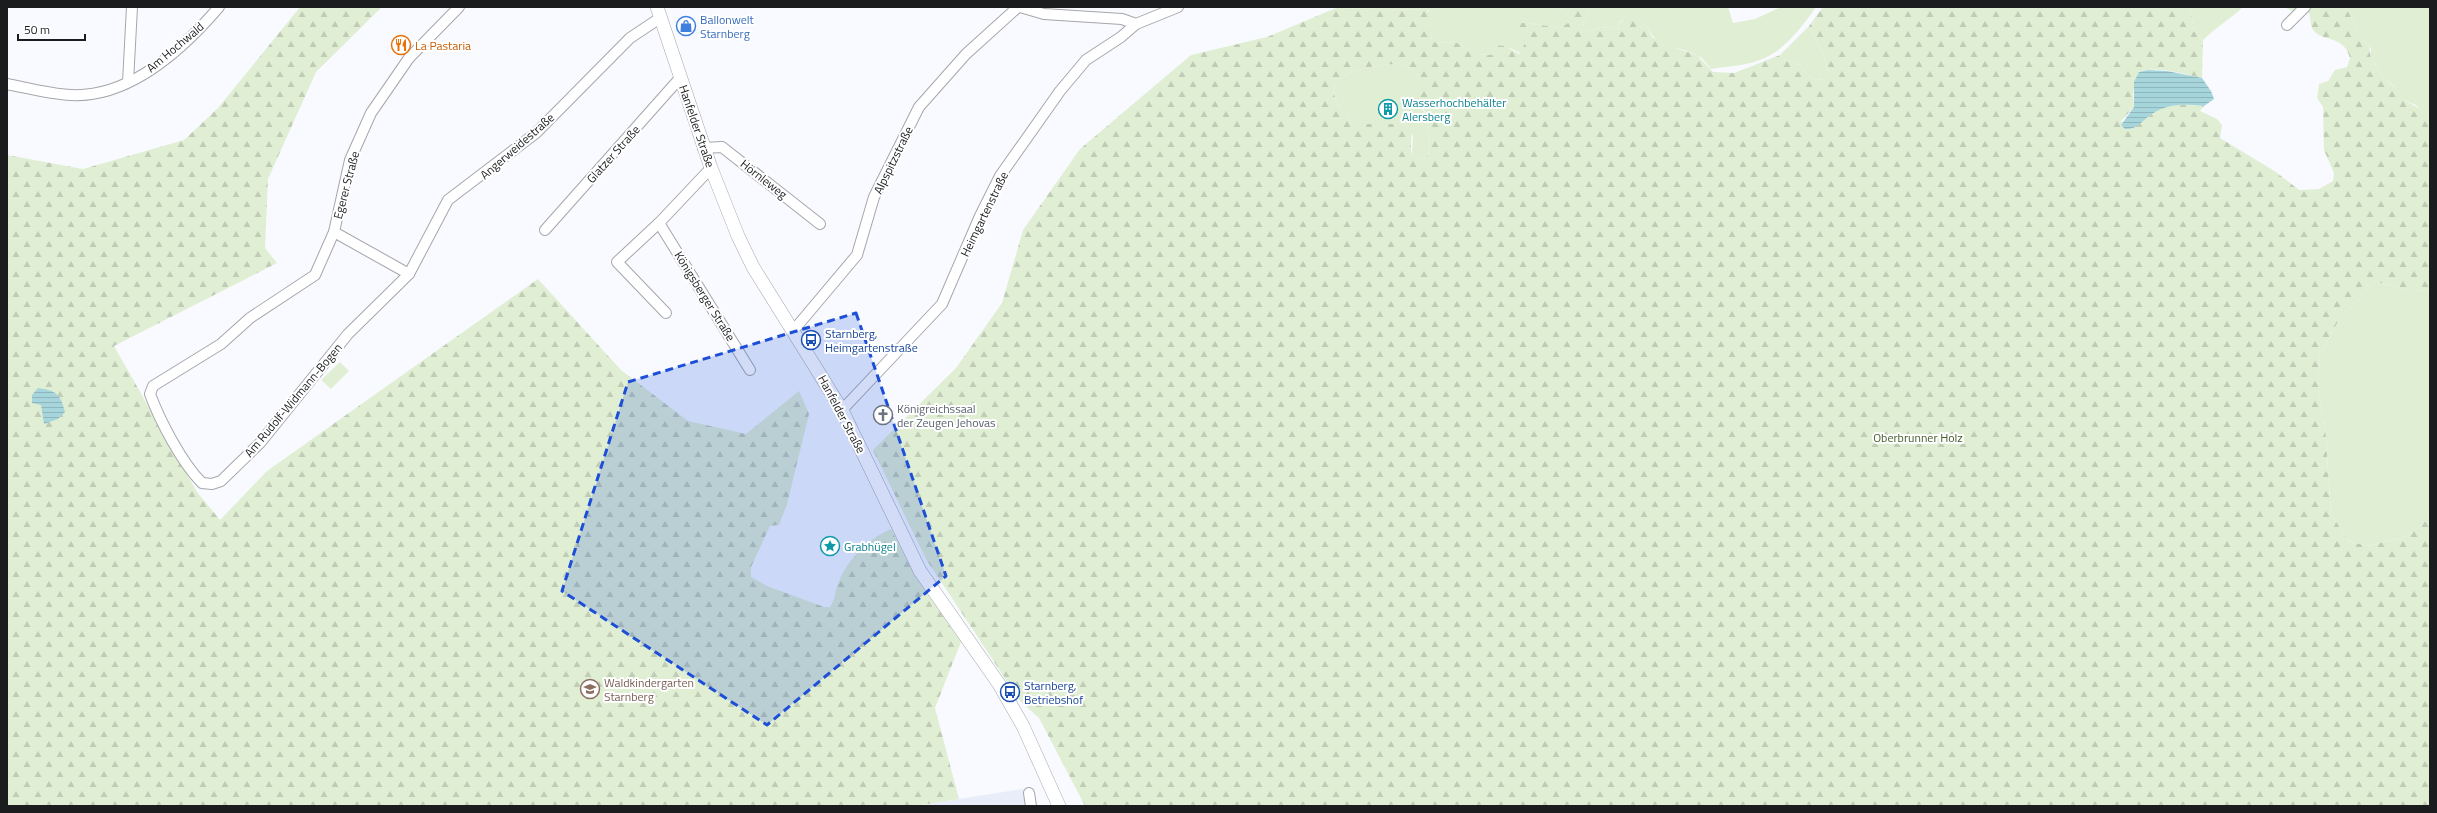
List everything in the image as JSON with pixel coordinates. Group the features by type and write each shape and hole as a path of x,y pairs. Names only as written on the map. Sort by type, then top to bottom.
{"street":[{"path":"128,82 132,7"},
{"name":"Am Hochwald","path":"7,84 71,95 108,90 128,82 161,62 219,7"},
{"name":"Egerer Straße","path":"315,275 334,232 350,160 371,114 409,58 459,7"},
{"path":"1019,7 1044,14 1122,20 1136,24"},
{"name":"Alpspitzstraße","path":"793,331 857,255 874,197 919,107 966,54 1019,7"},
{"name":"Heimgartenstraße","path":"842,410 942,304 980,216 1000,176 1060,91 1086,60 1121,37 1136,24 1178,7"},
{"path":"2287,25 2306,7"},
{"name":"Hanfelder Straße","path":"659,11 703,148 738,236 753,267 842,410 920,571 1000,684 1023,726 1059,806"},
{"name":"Angerweidestraße","path":"394,288 409,274 448,200 536,133 630,38 659,11"},
{"name":"Glatzer Straße","path":"545,230 680,78"},
{"name":"Hörnleweg","path":"703,148 722,146 820,224"},
{"path":"666,313 617,262 659,222 711,168"},
{"name":"Königsberger Straße","path":"659,222 750,370"},
{"path":"334,232 409,274"},
{"name":"Am Rudolf-Widmann-Bogen","path":"315,275 250,318 221,344 153,386 150,394 154,404 182,457 193,473 202,482 212,484 221,481 260,443 331,352 394,288"},
{"path":"1029,793 1031,806"}],"highlighted area":[{"path":"856,313 946,576 767,725 562,591 628,382"}],"shaded area":[{"path":"1029,788 1033,806 916,806 959,799"}],"green space":[{"path":"300,7 382,7 316,72 268,179 265,248 277,263 114,346 197,492 220,520 267,471 538,279 621,370 688,421 746,434 799,391 809,414 787,504 779,525 770,526 751,567 751,577 767,586 824,607 830,607 842,575 852,559 866,545 882,533 891,529 915,576 961,642 935,708 959,799 916,806 7,806 7,155 83,169 184,140 218,108"},
{"path":"1564,7 1564,12 1568,16 1568,23 1560,28 1528,23 1528,39 1520,53 1510,48 1493,55 1478,54 1457,43 1432,42 1429,11 1336,8"},
{"name":"Oberbrunner Holz","path":"1564,7 1591,7 1583,25 1587,31 1601,27 1617,29 1621,21 1626,19 1639,20 1647,26 1652,37 1670,46 1697,55 1713,72 1734,73 1780,55 1785,60 1800,65 1811,78 1821,80 1828,71 1823,53 1809,26 1823,7 2190,7 2194,31 2203,41 2202,78 2178,72 2154,69 2139,72 2133,93 2134,107 2121,121 2130,129 2156,111 2169,106 2204,106 2200,111 2217,119 2222,125 2220,138 2276,172 2299,190 2319,189 2333,181 2334,173 2324,150 2323,107 2317,98 2319,84 2328,81 2335,70 2347,67 2350,58 2347,51 2338,42 2323,37 2314,31 2311,25 2309,13 2292,11 2284,7 2346,7 2358,32 2369,46 2371,58 2383,78 2397,89 2403,100 2423,112 2430,125 2430,288 2414,292 2373,281 2361,297 2340,318 2320,354 2318,389 2325,425 2331,513 2348,541 2368,546 2407,536 2423,524 2430,515 2430,806 1085,806 1039,718 1020,701 926,559 873,450 956,368 1002,303 1023,230 1080,149 1191,55 1267,37 1336,8 1426,10 1430,13 1432,42 1457,43 1478,54 1493,55 1495,45 1505,46 1519,54 1528,38 1519,28 1520,23 1560,28 1568,23 1568,16 1564,12","holes":["1397,64 1412,69 1420,78 1420,103 1427,115 1429,132 1430,149 1426,157 1422,159 1412,154 1411,131 1405,124 1351,124 1346,111 1337,104 1333,91 1336,84 1342,78 1350,73 1370,67"]},
{"path":"1591,7 1728,7 1733,23 1755,19 1781,7 1816,7 1792,38 1769,56 1748,64 1711,69 1700,57 1685,50 1663,44 1657,40 1647,26 1621,20 1617,29 1601,27 1587,31 1583,25"},
{"path":"2190,7 2243,7 2203,41 2194,31"},
{"path":"2346,7 2430,7 2430,147 2428,119 2416,105 2403,100 2394,86 2383,78 2371,58 2371,49 2358,32"},
{"path":"1809,26 1823,53 1828,72 1822,80 1811,78 1800,65 1785,60 1780,55"},
{"path":"1397,64 1412,69 1420,78 1422,109 1427,115 1430,149 1426,157 1422,159 1412,154 1413,136 1405,124 1351,124 1346,111 1337,104 1333,91 1336,84 1350,73 1370,67"},
{"path":"2373,281 2414,292 2430,288 2430,515 2423,524 2407,536 2368,546 2348,541 2331,513 2325,425 2318,389 2320,354 2340,318 2361,297"},
{"path":"340,362 349,371 331,389 321,380"}],"water":[{"path":"2148,70 2167,71 2202,78 2211,91 2214,99 2204,106 2177,105 2158,110 2137,126 2125,129 2121,125 2134,107 2134,82 2139,72"},
{"path":"38,388 49,390 57,394 62,401 65,412 58,419 44,424 41,405 32,403 32,395"}],"place":[{"name":"Ballonwelt Starnberg","path":"686,26"},
{"name":"La Pastaria","path":"401,45"},
{"name":"Wasserhochbehälter Alersberg","path":"1388,109"},
{"name":"Starnberg, Heimgartenstraße","path":"811,340"},
{"name":"Königreichssaal der Zeugen Jehovas","path":"883,415"},
{"name":"Grabhügel","path":"830,546"},
{"name":"Waldkindergarten Starnberg","path":"590,689"},
{"name":"Starnberg, Betriebshof","path":"1010,692"}]}
